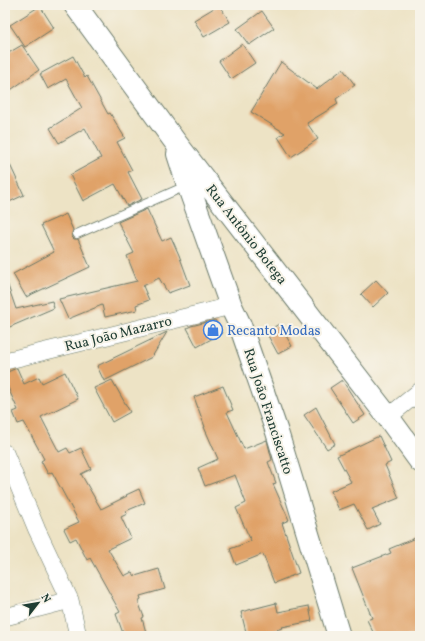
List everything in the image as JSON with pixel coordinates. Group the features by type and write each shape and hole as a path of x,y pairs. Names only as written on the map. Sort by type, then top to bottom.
{"street":[{"name":"Rua Antônio Botega","path":"76,5 176,143 388,417 420,461"},
{"name":"Rua João Franciscatto","path":"176,143 188,185 231,306 240,325 277,432 339,636"},
{"name":"Rua João Mazarro","path":"5,361 231,306"},
{"path":"388,417 420,391"},
{"path":"5,453 37,530 70,600 78,636"},
{"path":"5,617 70,600"}],"lane":[{"path":"77,234 188,185"}],"building":[{"path":"219,5 230,22 204,37 194,20"},
{"path":"40,6 54,28 25,47 10,25"},
{"path":"262,11 274,28 249,45 237,29"},
{"path":"242,44 255,63 231,79 219,61"},
{"path":"22,45 39,70 5,94 5,55"},
{"path":"73,56 85,78 87,76 108,114 110,113 125,138 117,142 132,170 128,172 142,199 127,206 115,184 83,201 70,175 101,158 85,128 59,143 50,128 82,108 66,79 48,89 40,74"},
{"path":"281,62 317,89 343,69 355,85 336,99 338,104 307,123 318,139 291,157 278,137 285,133 251,112"},
{"path":"5,154 24,195 5,204"},
{"path":"147,209 162,241 171,237 190,285 168,293 159,278 143,286 149,300 136,305 137,310 105,317 102,305 68,319 59,299 137,281 127,256 134,253 118,222"},
{"path":"66,214 73,230 72,237 74,239 78,239 90,267 26,297 13,274 54,252 41,225"},
{"path":"376,280 388,293 373,307 361,294"},
{"path":"5,283 7,283 16,309 52,301 54,308 5,329"},
{"path":"215,320 222,333 197,347 187,328"},
{"path":"279,324 292,346 278,354 266,332"},
{"path":"167,332 152,357 104,381 97,366"},
{"path":"17,368 24,384 39,377 42,383 65,372 78,399 41,417 59,452 67,448 70,453 81,448 91,469 81,474 101,509 139,489 145,503 126,511 127,514 121,517 131,538 108,549 124,576 132,572 135,576 159,569 165,589 140,596 141,599 138,601 144,617 142,618 147,636 124,636 116,614 120,612 90,558 87,560 76,538 70,541 64,529 79,522 52,472 48,474 41,461 44,459 24,422 18,424 13,412 18,410 5,381 5,373"},
{"path":"112,380 130,412 112,422 94,388"},
{"path":"342,380 365,415 353,423 330,388"},
{"path":"223,386 233,410 227,412 244,449 267,440 272,460 268,462 276,483 273,484 289,520 282,523 299,573 274,583 263,554 236,565 230,549 251,541 236,508 246,503 235,475 205,486 198,468 218,459 204,427 194,397"},
{"path":"316,407 335,444 327,449 304,415"},
{"path":"379,436 391,462 385,465 399,498 372,509 380,524 368,530 354,504 339,510 331,491 351,482 337,456"},
{"path":"420,536 420,636 375,636 367,620 372,618 352,568 391,553 389,549"},
{"path":"276,603 278,612 309,606 312,621 282,627 283,628 253,636 247,636 241,612"}],"place":[{"name":"Recanto Modas","path":"213,330"}]}
